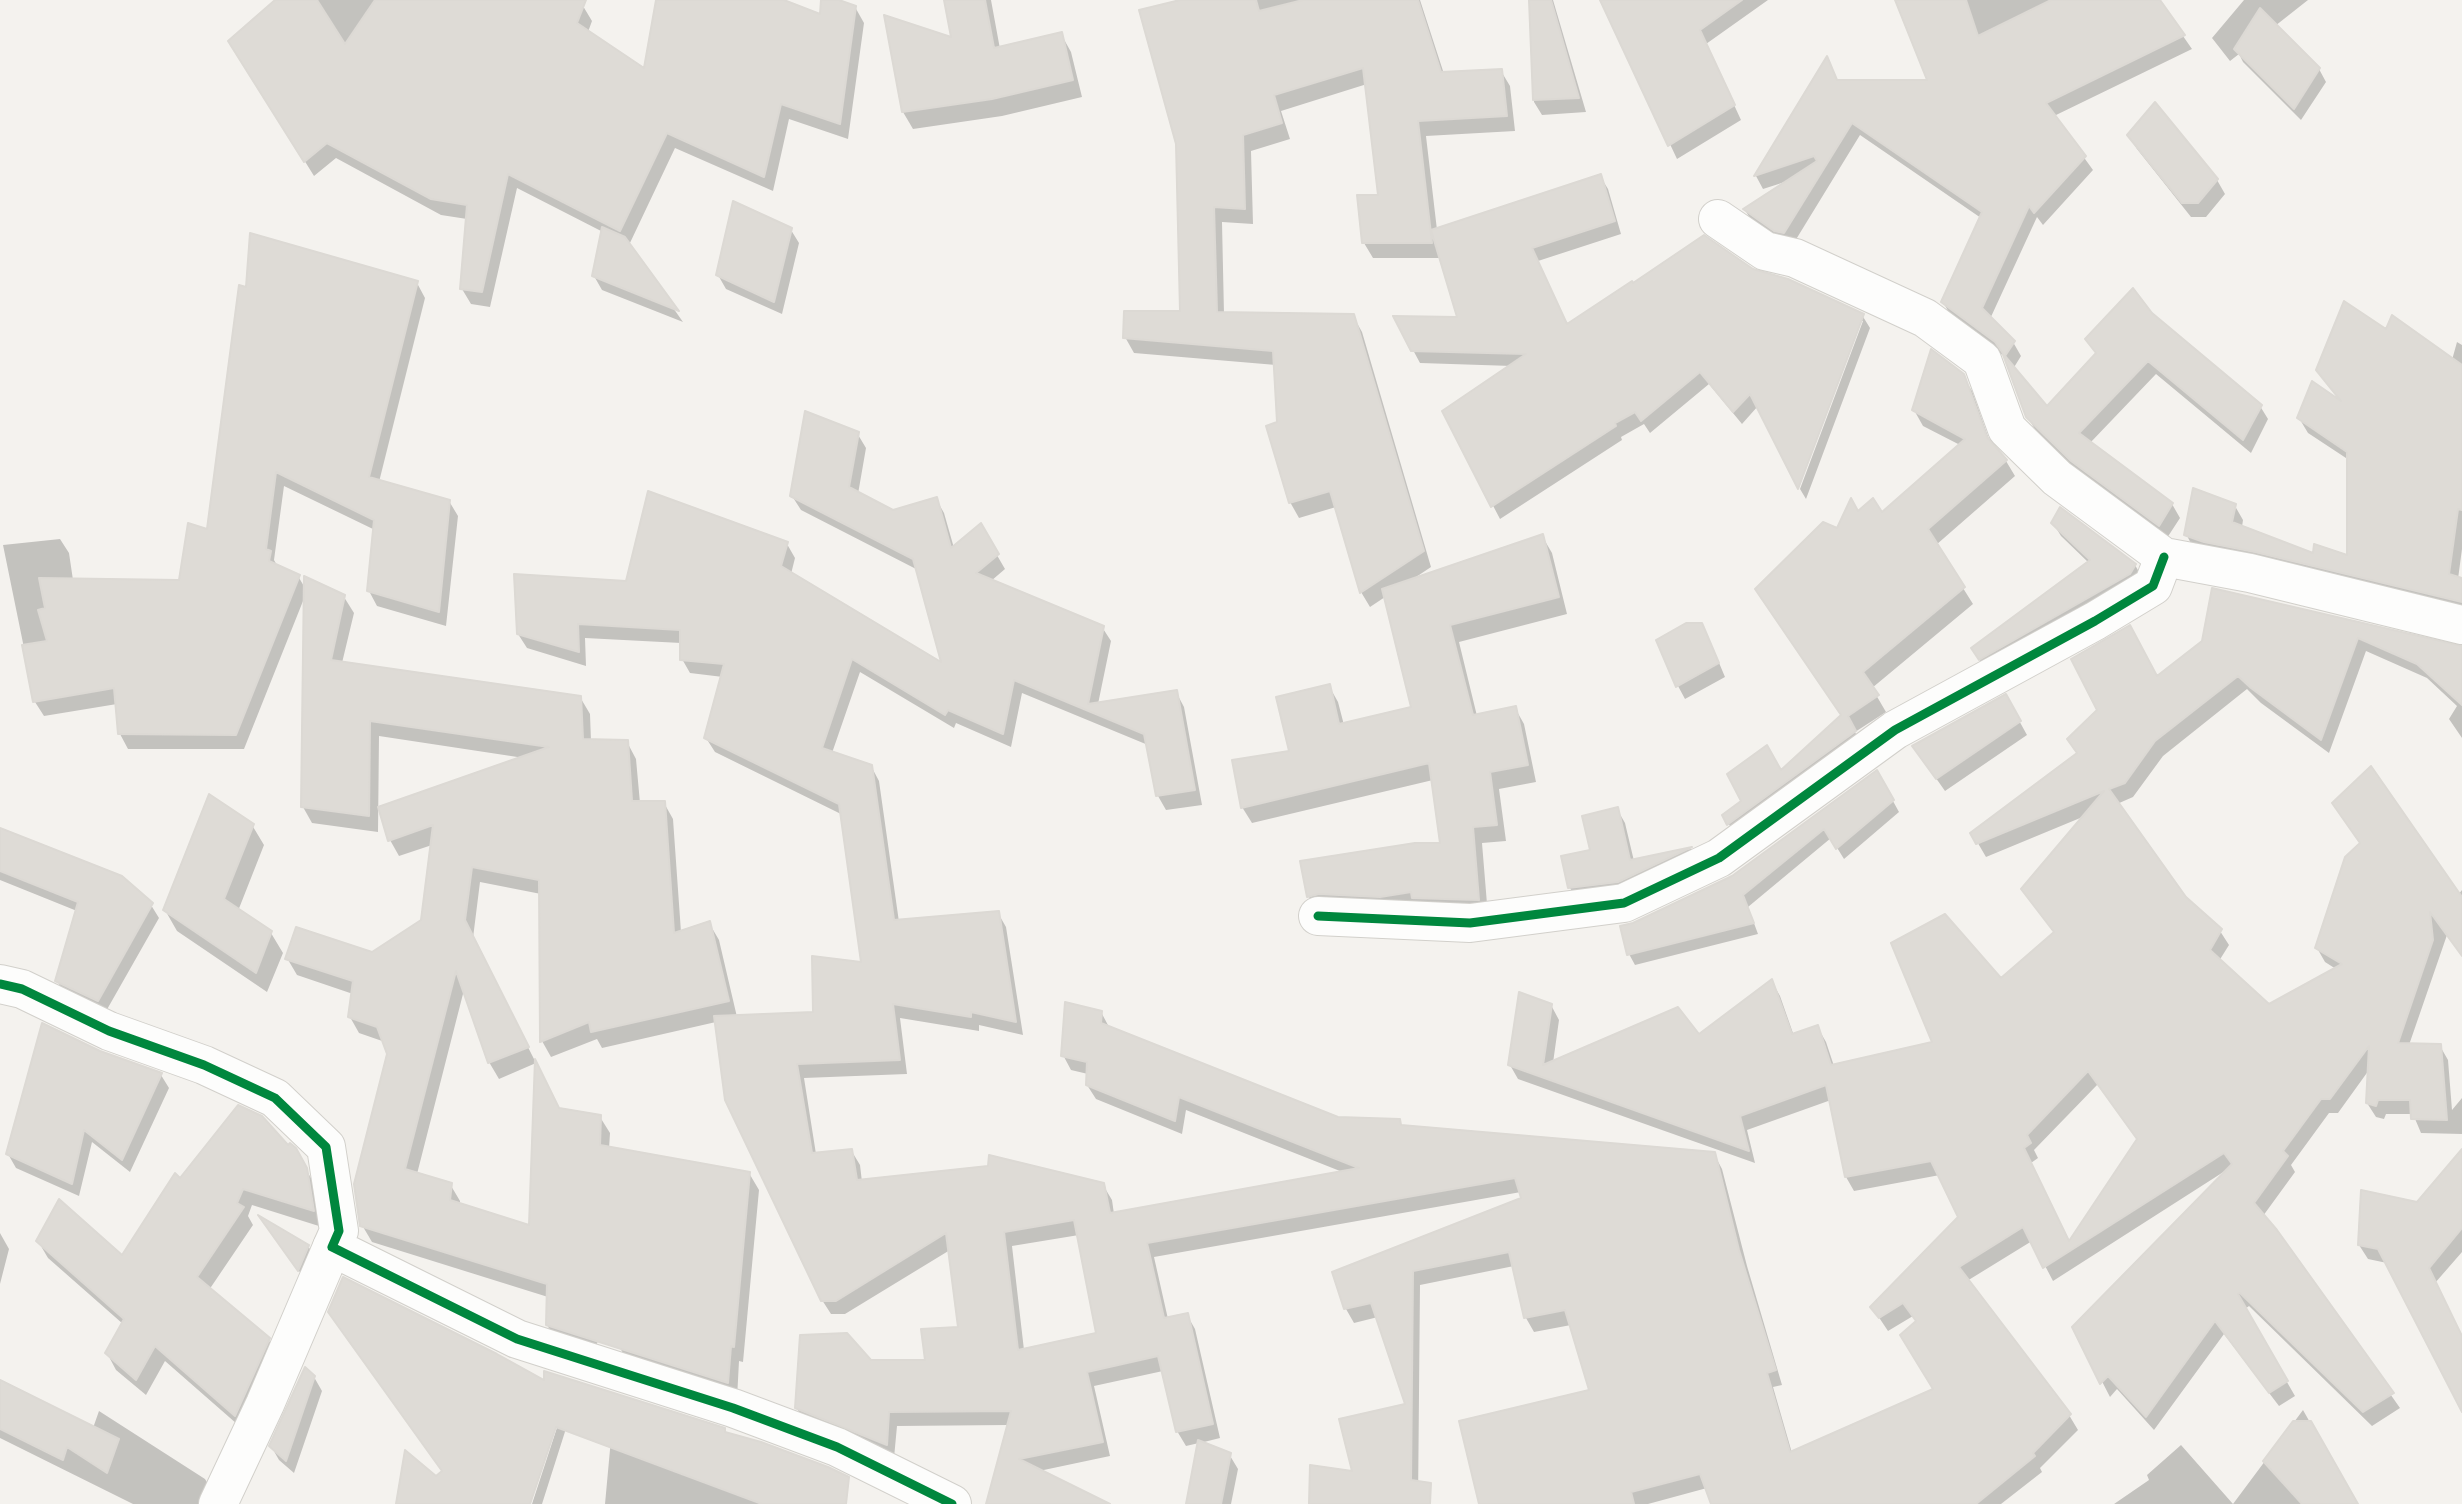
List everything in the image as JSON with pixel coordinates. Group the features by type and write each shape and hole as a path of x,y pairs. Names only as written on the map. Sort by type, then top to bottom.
{"street":[{"path":"1718,219 1765,251 1796,258 1925,318 1982,360 2007,429 2057,478 2164,557 2250,573 2462,625"},
{"path":"1318,916 1470,923 1624,903 1719,858 1895,730 2095,621 2153,586 2164,557"},
{"path":"0,984 22,989 109,1031 204,1065 275,1098 326,1147 338,1231 265,1404 218,1504"},
{"path":"332,1247 517,1339 733,1408 837,1447 953,1504"}],"building":[{"path":"275,0 317,0 345,44 375,0 586,0 577,23 644,68 656,0 784,0 820,14 821,0 839,0 856,6 840,124 781,104 764,177 667,133 620,231 508,174 482,292 460,289 467,205 431,199 327,143 304,162 228,41"},
{"path":"944,0 985,0 994,48 1062,32 1073,80 992,99 902,112 884,15 951,37"},
{"path":"1180,0 1256,0 1259,11 1303,0 1418,0 1441,72 1502,69 1507,116 1418,121 1432,243 1362,243 1357,195 1378,195 1363,68 1274,95 1282,123 1243,135 1245,209 1214,207 1217,312 1354,314 1424,551 1360,593 1330,491 1289,503 1266,426 1277,422 1273,351 1123,338 1124,311 1180,311 1176,144 1139,10"},
{"path":"1529,0 1551,0 1579,98 1533,100"},
{"path":"1600,0 1742,0 1700,30 1735,105 1668,146"},
{"path":"1895,0 1966,0 1978,36 2051,0 2160,0 2185,35 2046,103 2086,156 2034,213 2029,206 1982,308 2015,341 2005,356 2047,406 2096,353 2085,339 2133,288 2152,313 2262,405 2243,440 2148,361 2079,433 2173,503 2159,526 2071,461 2026,417 2002,352 1995,342 1941,302 1982,212 1852,123 1784,233 1774,231 1743,209 1817,161 1814,156 1754,176 1827,56 1837,80 1927,80"},
{"path":"2260,8 2320,68 2294,109 2234,49"},
{"path":"2155,102 2218,179 2198,203 2182,203 2127,135"},
{"path":"1601,174 1615,221 1532,248 1567,324 1704,235 1753,269 1788,279 1864,314 1798,489 1750,394 1733,412 1700,372 1641,421 1635,412 1615,423 1616,426 1491,507 1442,411 1526,354 1411,351 1393,316 1457,317 1431,230"},
{"path":"733,201 792,228 774,302 716,275"},
{"path":"602,227 625,237 679,311 592,276"},
{"path":"250,233 418,281 369,477 450,500 439,612 367,591 374,520 276,472 266,549 271,551 269,561 300,575 236,735 118,734 114,688 33,702 22,645 47,641 38,610 45,608 39,578 179,580 188,523 207,529 239,285 246,287"},
{"path":"2344,301 2386,329 2392,315 2462,365 2462,510 2458,509 2449,574 2462,578 2462,602 2204,542 2184,535 2193,488 2236,504 2232,522 2313,553 2314,544 2347,555 2347,452 2297,418 2312,381 2341,401 2316,370"},
{"path":"1931,349 1964,374 1987,437 2007,460 1928,529 1965,587 1863,672 1879,695 1848,716 1856,731 1727,825 1722,815 1741,801 1727,774 1767,745 1781,770 1841,715 1755,589 1823,522 1837,528 1851,498 1858,511 1873,498 1882,512 1965,439 1912,410"},
{"path":"805,411 859,432 849,487 893,510 937,497 951,548 981,523 999,554 976,573 1104,626 1088,704 1177,690 1195,790 1156,796 1144,734 1014,680 1003,734 948,710 945,715 852,659 822,748 872,765 894,920 999,911 1016,1022 971,1012 971,1017 893,1004 900,1060 797,1064 812,1153 852,1149 857,1180 988,1166 989,1155 1104,1183 1110,1213 1359,1168 1179,1097 1175,1121 1086,1085 1087,1062 1061,1056 1065,1002 1102,1011 1101,1023 1338,1117 1400,1119 1401,1125 1715,1152 1739,1250 1776,1370 1767,1373 1790,1452 1933,1389 1900,1335 1916,1321 1903,1303 1879,1318 1870,1307 1958,1217 1931,1161 1845,1177 1826,1085 1740,1116 1749,1151 1508,1065 1519,992 1552,1004 1543,1065 1678,1007 1699,1034 1772,979 1792,1034 1818,1025 1831,1065 1932,1042 1891,943 1945,914 2001,978 2054,932 2021,889 2104,791 1976,844 1970,833 2077,753 2067,739 2097,710 2071,659 2130,625 2157,676 2202,641 2212,588 2462,646 2462,705 2417,664 2358,638 2321,740 2238,676 2155,741 2125,783 2109,789 2186,897 2222,929 2210,950 2269,1004 2342,964 2315,948 2345,857 2360,843 2332,803 2371,766 2462,897 2462,956 2430,912 2433,940 2398,1043 2441,1044 2447,1120 2411,1119 2410,1100 2378,1100 2376,1106 2366,1103 2369,1046 2330,1099 2321,1099 2283,1151 2288,1156 2254,1203 2277,1230 2394,1393 2363,1412 2240,1293 2238,1294 2288,1381 2269,1393 2215,1321 2146,1417 2108,1376 2100,1384 2072,1327 2232,1164 2224,1153 2043,1268 2023,1227 1959,1267 2071,1414 2033,1453 2035,1456 1976,1504 1711,1504 1700,1474 1631,1492 1634,1504 1479,1504 1459,1421 1589,1390 1565,1310 1524,1318 1509,1252 1413,1271 1411,1480 1431,1483 1430,1504 1309,1504 1310,1465 1352,1471 1339,1419 1405,1404 1371,1303 1344,1309 1332,1272 1521,1198 1515,1178 1147,1243 1164,1318 1188,1313 1213,1424 1176,1432 1158,1356 1087,1372 1103,1442 1019,1459 1110,1504 986,1504 1011,1411 889,1412 887,1445 795,1408 800,1335 847,1333 871,1360 925,1360 921,1329 958,1327 946,1233 836,1301 821,1301 725,1100 714,1016 813,1012 812,956 861,962 839,804 704,738 724,664 680,660 680,630 578,624 579,652 517,634 514,574 626,581 648,491 788,542 781,566 941,662 913,559 790,496","holes":["2088,1071 2137,1139 2069,1241 2024,1148 2031,1143 2027,1135","1074,1220 1096,1333 1018,1350 1004,1232"]},
{"path":"2060,507 2136,564 2130,574 1979,660 1971,648 2090,560 2051,523"},
{"path":"1543,534 1559,597 1450,625 1473,715 1516,706 1528,765 1490,772 1497,825 1473,827 1479,900 1412,898 1411,892 1380,897 1319,894 1307,897 1300,861 1415,843 1440,843 1429,763 1241,808 1232,760 1289,751 1276,697 1330,684 1339,724 1411,707 1382,589"},
{"path":"304,576 345,595 331,660 581,696 583,739 628,740 632,801 665,801 674,933 710,921 729,1001 591,1032 589,1022 540,1042 539,880 472,867 465,920 529,1047 488,1063 456,971 405,1169 452,1183 450,1200 529,1225 535,1059 559,1108 601,1115 600,1145 750,1172 734,1347 731,1346 728,1383 546,1325 547,1284 360,1226 354,1184 387,1054 377,1027 348,1017 353,981 285,959 296,927 372,952 421,920 433,825 388,841 378,807 549,747 370,721 369,816 301,807"},
{"path":"1686,623 1702,623 1719,663 1676,687 1656,640"},
{"path":"2006,694 2021,721 1936,779 1912,746"},
{"path":"1877,770 1894,800 1836,849 1824,829 1743,895 1754,923 1627,955 1620,926 1633,923 1732,876"},
{"path":"209,794 254,824 224,899 272,931 256,973 163,910"},
{"path":"1618,807 1630,860 1692,847 1618,882 1568,888 1561,856 1590,850 1582,816"},
{"path":"0,828 122,876 153,903 98,1001 55,981 78,902 0,871"},
{"path":"42,1023 100,1051 162,1073 122,1160 84,1130 72,1184 6,1154"},
{"path":"238,1105 262,1116 288,1145 290,1143 296,1148 307,1168 314,1211 243,1189 237,1203 244,1207 197,1277 270,1338 235,1416 155,1346 136,1380 105,1353 124,1319 36,1241 59,1199 122,1255 175,1173 180,1178"},
{"path":"2462,1149 2462,1228 2429,1268 2462,1336 2462,1412 2378,1249 2358,1245 2361,1190 2417,1202"},
{"path":"258,1215 309,1245 298,1271"},
{"path":"343,1277 544,1380 544,1371 725,1428 725,1432 761,1442 828,1467 849,1477 846,1504 762,1504 556,1427 530,1504 396,1504 405,1450 436,1476 442,1471 328,1312"},
{"path":"305,1367 315,1376 286,1461 269,1446"},
{"path":"0,1380 119,1439 107,1473 67,1447 63,1460 0,1429"},
{"path":"2293,1421 2311,1421 2358,1504 2302,1504 2263,1461"},
{"path":"1198,1440 1231,1453 1221,1504 1186,1504"}],"cycle path":[{"path":"1318,916 1470,923 1624,903 1719,858 1895,730 2095,621 2153,586 2164,557"},
{"path":"0,984 22,989 109,1031 204,1065 275,1098 326,1147 339,1231 332,1247 517,1339 733,1408 837,1447 952,1504"}]}
